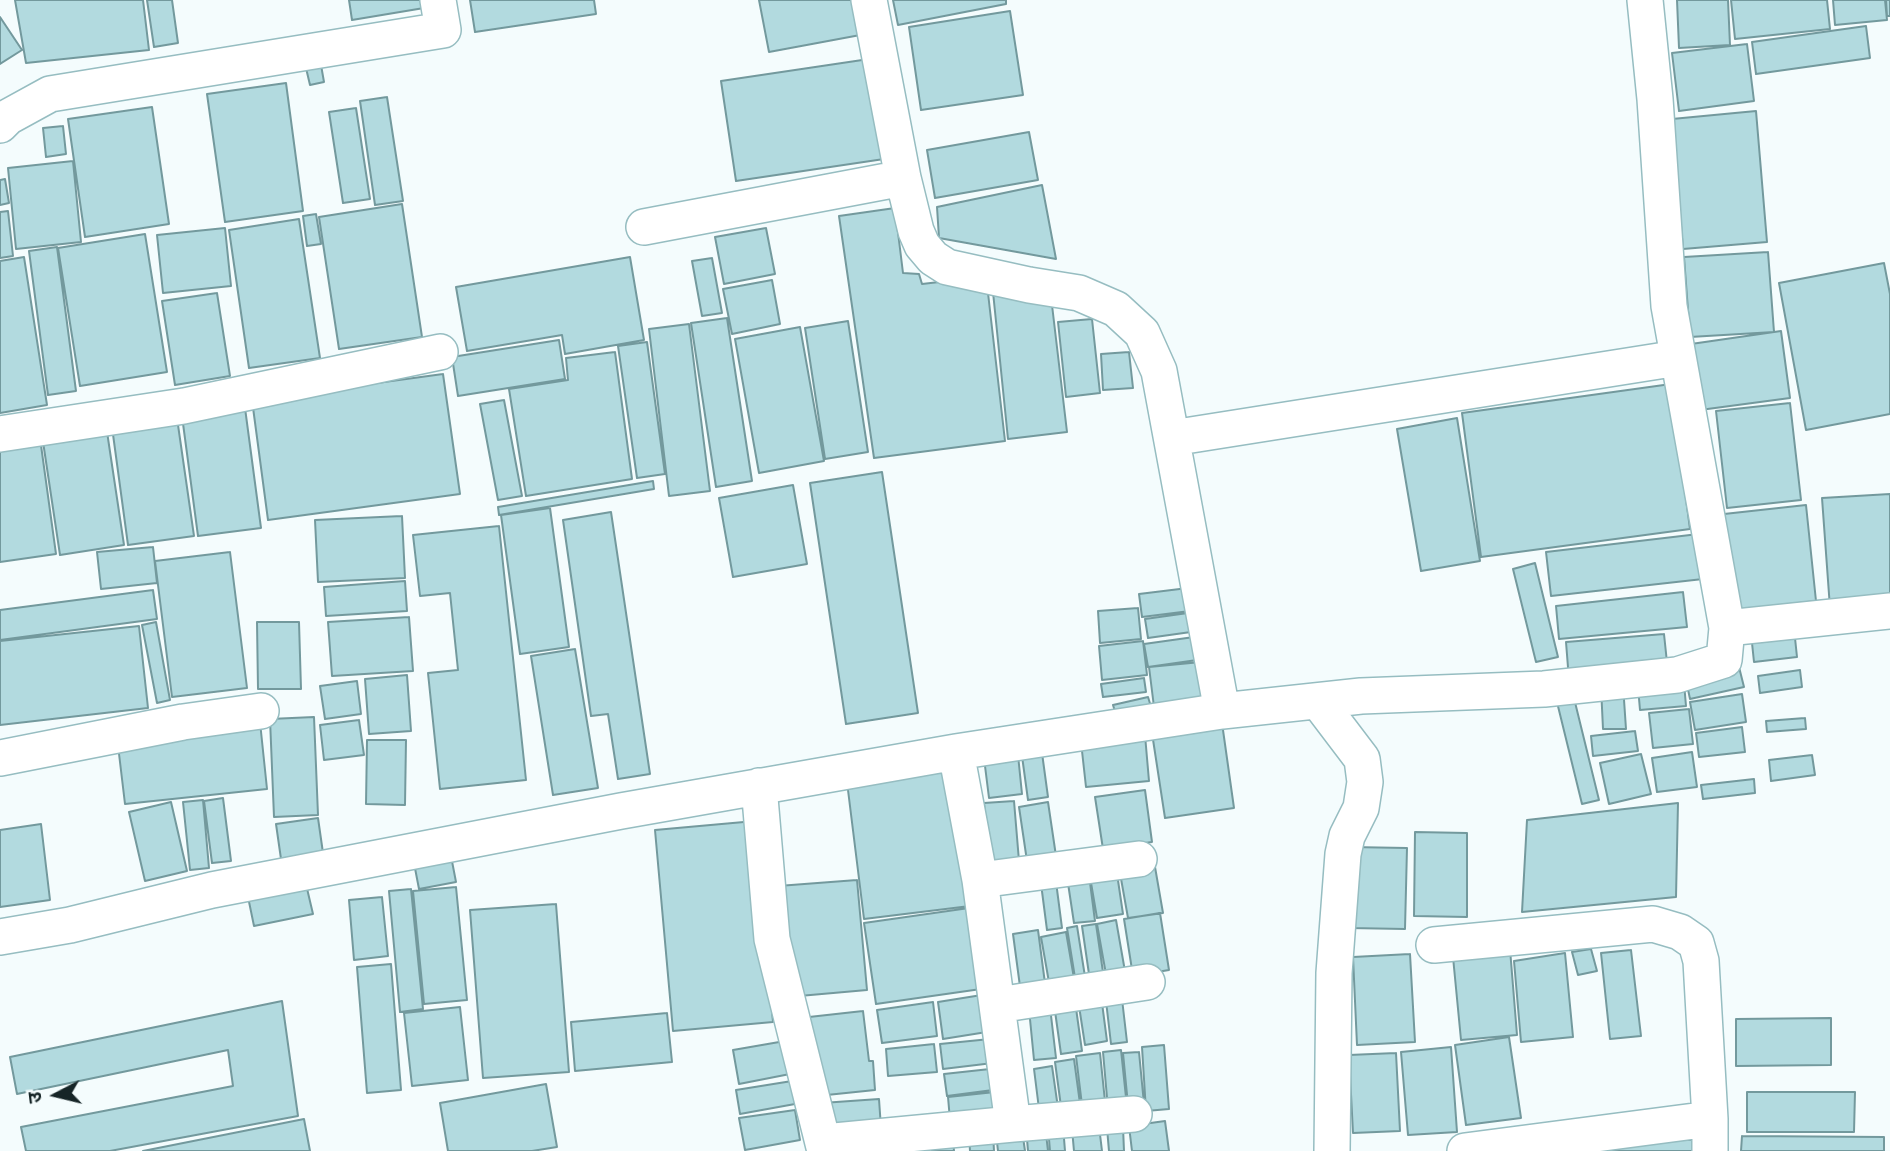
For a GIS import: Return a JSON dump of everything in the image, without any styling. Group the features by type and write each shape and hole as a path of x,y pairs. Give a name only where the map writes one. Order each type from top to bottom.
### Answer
{"street":[{"path":"0,125 8,117 50,94 443,30 438,0"},
{"path":"869,0 903,178 922,245 933,258 947,267 1079,293 1116,309 1142,333 1159,371 1222,711"},
{"path":"0,937 70,925 239,885 760,786 956,752 1222,711 1361,696 1544,689 1677,675 1724,660 1727,628 1668,306 1655,99 1645,0"},
{"path":"644,227 903,178"},
{"path":"0,434 184,406 440,352"},
{"path":"1172,438 1678,358"},
{"path":"1727,628 1890,611"},
{"path":"1318,701 1362,759 1365,782 1361,808 1347,836 1343,854 1334,973 1332,1151"},
{"path":"0,758 183,722 261,711"},
{"path":"956,752 980,880 1013,1124"},
{"path":"760,786 772,939 824,1147 1013,1124 1134,1114"},
{"path":"980,880 1139,859"},
{"path":"1434,945 1653,924 1680,932 1696,943 1701,961 1710,1135 1479,1150"},
{"path":"998,1005 1147,982"}],"building":[{"path":"15,0 143,0 149,50 26,63"},
{"path":"147,0 172,0 178,43 154,47"},
{"path":"349,0 423,0 424,8 352,20"},
{"path":"470,0 594,0 596,14 475,32"},
{"path":"759,0 865,0 871,33 769,52"},
{"path":"893,0 1006,0 1006,4 898,25"},
{"path":"1677,0 1728,0 1730,45 1679,48"},
{"path":"1731,0 1827,0 1830,29 1735,39"},
{"path":"1833,0 1885,0 1887,20 1835,25"},
{"path":"1886,0 1890,0 1890,16 1887,16"},
{"path":"1010,11 1023,95 921,110 909,27"},
{"path":"0,17 22,50 0,64"},
{"path":"1866,26 1870,58 1756,74 1752,42"},
{"path":"1747,44 1754,101 1679,111 1672,53"},
{"path":"869,59 884,159 736,181 721,81"},
{"path":"321,65 324,82 310,85 306,68"},
{"path":"286,83 303,211 225,222 207,94"},
{"path":"387,97 403,201 375,205 360,101"},
{"path":"152,107 169,224 85,237 68,119"},
{"path":"356,108 370,199 343,203 329,112"},
{"path":"1756,111 1767,242 1683,249 1672,119"},
{"path":"63,126 66,154 46,157 43,128"},
{"path":"1029,132 1038,180 935,198 927,150"},
{"path":"73,161 81,242 16,249 8,168"},
{"path":"5,179 9,203 0,205 0,180"},
{"path":"1042,185 1056,259 939,238 937,207"},
{"path":"402,204 422,337 339,349 319,217"},
{"path":"895,208 903,273 919,274 922,284 948,281 988,293 1005,441 874,458 839,216"},
{"path":"8,211 13,256 0,258 0,212"},
{"path":"316,214 321,244 307,246 303,216"},
{"path":"299,219 320,358 249,368 229,230"},
{"path":"225,228 231,286 163,293 157,235"},
{"path":"766,228 775,274 724,284 715,237"},
{"path":"145,234 167,372 80,386 58,248"},
{"path":"57,247 76,391 48,395 29,251"},
{"path":"1768,252 1774,332 1690,337 1684,257"},
{"path":"24,257 47,405 0,413 0,261"},
{"path":"630,257 644,340 565,354 562,335 467,351 456,287"},
{"path":"712,258 722,313 702,316 692,261"},
{"path":"1884,263 1890,294 1890,414 1806,430 1779,283"},
{"path":"772,280 780,324 732,334 723,289"},
{"path":"993,292 1052,305 1067,432 1008,439"},
{"path":"217,293 230,376 175,385 162,301"},
{"path":"727,318 752,481 716,487 691,323"},
{"path":"1092,319 1100,393 1066,397 1058,322"},
{"path":"848,321 868,452 825,459 805,328"},
{"path":"689,324 710,491 669,496 649,329"},
{"path":"800,327 824,461 759,473 735,339"},
{"path":"1781,331 1790,398 1700,410 1691,344"},
{"path":"559,340 565,379 458,396 452,357"},
{"path":"647,342 665,474 637,478 618,346"},
{"path":"615,352 632,479 526,496 509,389 568,380 566,358"},
{"path":"1129,352 1133,388 1103,390 1101,354"},
{"path":"443,374 460,494 268,520 252,400"},
{"path":"1671,384 1690,529 1481,557 1462,413"},
{"path":"504,400 522,496 498,500 480,404"},
{"path":"1790,403 1801,500 1727,508 1716,411"},
{"path":"245,408 261,528 198,536 182,416"},
{"path":"177,418 194,536 128,545 112,427"},
{"path":"1457,418 1480,561 1421,571 1397,429"},
{"path":"106,425 124,545 60,555 42,435"},
{"path":"40,438 56,554 0,562 0,443"},
{"path":"882,472 918,713 846,724 810,483"},
{"path":"653,481 654,489 499,515 498,507"},
{"path":"793,485 807,564 733,577 719,498"},
{"path":"1890,494 1890,604 1830,608 1822,498"},
{"path":"1806,505 1816,601 1735,610 1724,514"},
{"path":"550,508 569,647 520,654 501,515"},
{"path":"611,512 650,774 618,779 608,714 591,716 563,520"},
{"path":"402,516 405,578 318,582 315,520"},
{"path":"499,526 526,780 440,789 428,673 458,670 450,593 420,596 413,535"},
{"path":"1707,533 1712,578 1551,596 1546,552"},
{"path":"153,547 157,583 101,589 97,552"},
{"path":"230,552 247,688 172,697 155,561"},
{"path":"1535,563 1558,657 1536,662 1513,569"},
{"path":"405,581 407,611 326,616 324,587"},
{"path":"1188,588 1190,611 1142,617 1139,594"},
{"path":"153,590 157,619 0,640 0,610"},
{"path":"1683,592 1687,627 1559,639 1556,606"},
{"path":"1138,608 1141,639 1100,643 1098,611"},
{"path":"1195,612 1198,631 1148,638 1145,619"},
{"path":"409,617 413,671 332,676 328,622"},
{"path":"156,622 170,700 157,703 142,625"},
{"path":"257,622 299,622 301,689 258,689"},
{"path":"139,626 148,708 0,725 0,641"},
{"path":"1664,634 1668,672 1569,680 1566,642"},
{"path":"1194,637 1197,660 1148,667 1144,644"},
{"path":"1795,638 1797,657 1754,662 1752,643"},
{"path":"1143,641 1147,675 1102,680 1099,646"},
{"path":"575,649 598,788 553,795 531,656"},
{"path":"1201,662 1205,701 1154,707 1149,667"},
{"path":"1738,663 1744,687 1690,699 1685,675"},
{"path":"1800,670 1802,687 1760,693 1758,676"},
{"path":"407,675 411,731 369,734 365,679"},
{"path":"1144,678 1146,692 1103,697 1101,684"},
{"path":"357,681 361,714 325,719 320,686"},
{"path":"1684,683 1686,706 1640,710 1638,687"},
{"path":"1623,685 1626,729 1603,729 1601,687"},
{"path":"1572,690 1599,800 1582,804 1555,694"},
{"path":"1742,694 1746,722 1695,730 1690,702"},
{"path":"1148,697 1152,710 1117,718 1113,705"},
{"path":"1689,709 1693,744 1653,748 1649,713"},
{"path":"314,717 318,815 274,817 270,719"},
{"path":"1805,718 1806,729 1767,732 1766,721"},
{"path":"359,720 364,755 324,760 320,725"},
{"path":"260,722 267,789 125,804 117,737"},
{"path":"1222,723 1234,808 1165,818 1152,733"},
{"path":"1742,727 1745,752 1699,757 1696,733"},
{"path":"1635,731 1638,751 1593,756 1591,736"},
{"path":"1145,735 1149,781 1086,787 1081,742"},
{"path":"367,740 406,740 405,805 366,804"},
{"path":"1692,752 1697,787 1657,792 1652,758"},
{"path":"1042,753 1048,797 1028,800 1022,756"},
{"path":"1641,754 1651,794 1609,804 1600,763"},
{"path":"1018,755 1022,794 989,798 984,758"},
{"path":"1812,755 1815,775 1771,781 1769,760"},
{"path":"953,769 970,906 864,919 847,782"},
{"path":"1754,779 1755,793 1703,799 1701,785"},
{"path":"1145,790 1152,842 1103,849 1095,797"},
{"path":"223,798 231,861 212,863 204,801"},
{"path":"203,800 209,868 190,870 183,802"},
{"path":"1014,801 1019,861 989,864 984,803"},
{"path":"171,802 187,871 145,881 129,812"},
{"path":"1048,802 1056,856 1027,861 1019,807"},
{"path":"1678,803 1676,897 1522,912 1527,820"},
{"path":"318,818 323,853 281,859 276,824"},
{"path":"755,821 773,1022 673,1031 655,830"},
{"path":"41,824 50,900 0,907 0,830"},
{"path":"1415,832 1467,833 1467,917 1414,916"},
{"path":"1350,847 1407,848 1405,929 1349,928"},
{"path":"451,856 456,882 419,889 414,863"},
{"path":"1088,867 1095,921 1074,923 1066,870"},
{"path":"1116,867 1123,914 1097,918 1089,871"},
{"path":"1155,867 1163,913 1128,918 1120,873"},
{"path":"1055,874 1062,928 1047,930 1040,876"},
{"path":"305,880 313,914 254,926 247,892"},
{"path":"857,880 867,990 788,997 778,886"},
{"path":"456,887 467,1000 424,1004 413,891"},
{"path":"411,889 423,1009 400,1012 389,891"},
{"path":"382,897 388,956 354,960 349,900"},
{"path":"556,904 569,1072 483,1078 470,910"},
{"path":"976,907 988,988 876,1004 864,923"},
{"path":"1160,913 1169,970 1133,976 1124,919"},
{"path":"1116,920 1126,977 1107,980 1097,924"},
{"path":"1096,924 1104,979 1090,981 1082,926"},
{"path":"1077,926 1086,983 1076,984 1067,928"},
{"path":"1038,930 1046,991 1021,994 1013,934"},
{"path":"1066,932 1075,984 1050,988 1041,937"},
{"path":"1510,949 1517,1035 1461,1040 1453,957"},
{"path":"1591,949 1597,971 1578,975 1572,952"},
{"path":"1631,950 1641,1036 1610,1039 1601,953"},
{"path":"1565,953 1573,1037 1521,1042 1514,961"},
{"path":"1410,954 1415,1042 1357,1045 1353,957"},
{"path":"391,964 401,1090 367,1093 357,967"},
{"path":"988,994 993,1031 943,1039 938,1002"},
{"path":"1122,999 1127,1042 1111,1044 1106,1001"},
{"path":"282,1001 298,1116 110,1151 26,1151 21,1127 233,1086 228,1050 17,1094 10,1057"},
{"path":"1075,1001 1082,1051 1061,1054 1054,1004"},
{"path":"933,1002 937,1036 882,1043 877,1010"},
{"path":"1102,1003 1107,1041 1085,1045 1079,1006"},
{"path":"460,1007 468,1080 412,1086 404,1013"},
{"path":"1050,1007 1056,1058 1034,1060 1029,1009"},
{"path":"863,1011 869,1061 873,1061 875,1090 817,1096 809,1017"},
{"path":"667,1013 672,1062 575,1071 571,1022"},
{"path":"1831,1018 1831,1065 1736,1066 1736,1019"},
{"path":"1509,1037 1521,1118 1466,1125 1455,1045"},
{"path":"990,1039 993,1063 943,1069 940,1044"},
{"path":"785,1041 790,1074 739,1084 733,1050"},
{"path":"934,1044 937,1072 888,1076 886,1049"},
{"path":"1164,1045 1169,1109 1146,1111 1142,1047"},
{"path":"1451,1047 1457,1132 1408,1135 1401,1052"},
{"path":"1121,1050 1127,1107 1108,1109 1103,1052"},
{"path":"1139,1052 1144,1104 1128,1105 1123,1053"},
{"path":"1100,1053 1106,1111 1083,1113 1076,1056"},
{"path":"1396,1053 1400,1131 1353,1133 1349,1055"},
{"path":"1074,1059 1081,1111 1062,1114 1055,1062"},
{"path":"1052,1066 1059,1115 1040,1117 1034,1069"},
{"path":"990,1069 993,1090 947,1096 944,1074"},
{"path":"792,1081 795,1104 740,1114 736,1090"},
{"path":"546,1084 557,1147 532,1151 448,1151 440,1103"},
{"path":"995,1092 997,1115 950,1120 948,1097"},
{"path":"1747,1092 1855,1092 1854,1132 1747,1132"},
{"path":"879,1099 881,1128 825,1133 822,1103"},
{"path":"795,1110 800,1140 745,1150 739,1118"},
{"path":"304,1119 310,1151 143,1151"},
{"path":"1165,1121 1169,1151 1132,1151 1129,1126"},
{"path":"1045,1125 1048,1151 1028,1151 1026,1127"},
{"path":"1063,1126 1065,1151 1050,1151 1048,1127"},
{"path":"1099,1126 1102,1151 1074,1151 1072,1129"},
{"path":"1123,1127 1124,1151 1109,1151 1107,1128"},
{"path":"1022,1130 1025,1151 998,1151 996,1133"},
{"path":"993,1132 994,1151 970,1151 969,1134"},
{"path":"1742,1136 1884,1137 1884,1151 1741,1151"},
{"path":"1604,1139 1694,1140 1694,1151 1603,1151"},
{"path":"953,1140 954,1151 932,1151 931,1142"}]}
